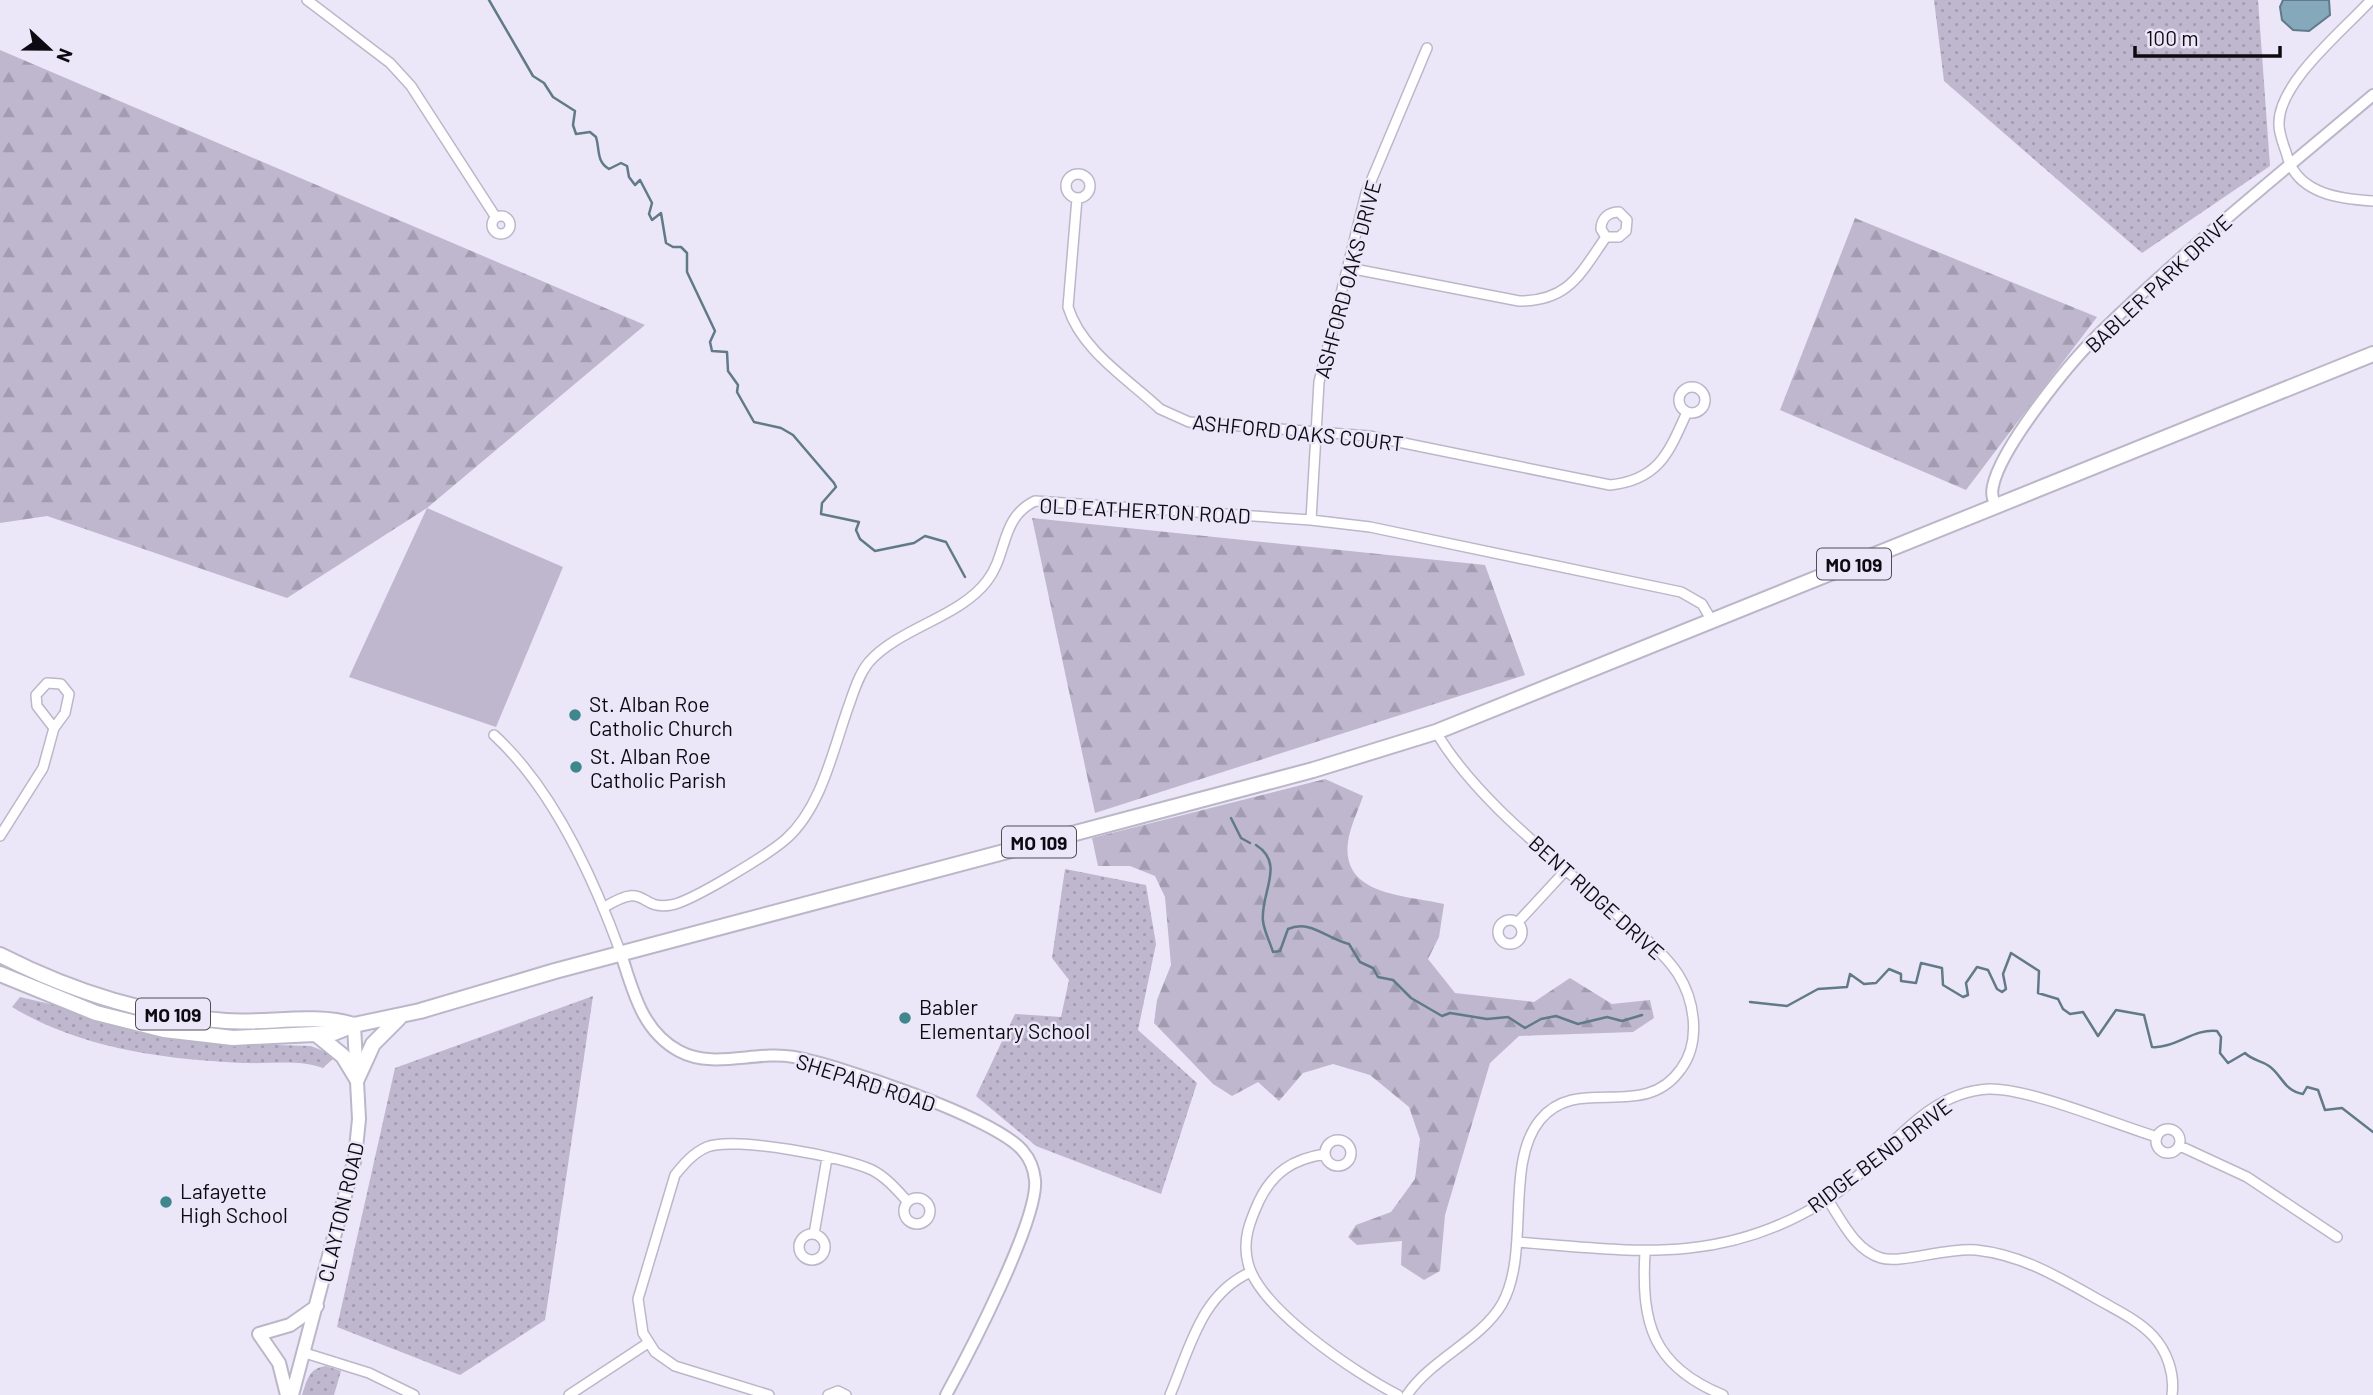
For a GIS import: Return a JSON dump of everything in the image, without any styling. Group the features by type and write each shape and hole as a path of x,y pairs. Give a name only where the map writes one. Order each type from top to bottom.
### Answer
{"main road":[{"name":"MO 109","path":"0,974 73,1006 164,1030 233,1038 334,1033 400,1017 621,954 1313,771 1436,733 2373,354"},
{"name":"MO 109","path":"0,955 74,988 141,1008 227,1021 331,1019 354,1026"},
{"path":"357,1079 373,1044 400,1017"},
{"name":"CLAYTON ROAD","path":"289,1395 305,1353 352,1176 359,1119 354,1026"},
{"path":"316,1034 343,1056 357,1079"},
{"path":"289,1395 279,1363 259,1334 290,1325 317,1306"}],"street":[{"path":"307,0 390,63 411,86 495,216"},
{"path":"2371,0 2326,44 2280,110 2278,125 2291,165 2299,180 2325,193 2373,201"},
{"name":"ASHFORD OAKS DRIVE","path":"1311,520 1320,382 1366,193 1427,48"},
{"name":"BABLER PARK DRIVE","path":"1996,507 1992,495 1998,470 2026,426 2082,352 2186,254 2373,95"},
{"name":"ASHFORD OAKS COURT","path":"1077,198 1068,307 1073,322 1085,341 1160,409 1189,422 1378,437 1610,485 1634,482 1656,468 1670,450 1687,412"},
{"path":"1349,268 1519,301 1535,301 1569,287 1606,237"},
{"name":"OLD EATHERTON ROAD","path":"603,908 621,896 635,894 660,906 674,905 732,875 787,839 814,800 857,684 869,662 979,589 994,569 1006,531 1026,506 1044,500 1311,520 1370,527 1681,592 1702,604 1712,621"},
{"path":"0,836 43,768 54,728 65,713 69,694 61,684 52,683 42,686 36,700 37,706 54,728"},
{"name":"BENT RIDGE DRIVE","path":"1407,1395 1416,1381 1490,1319 1501,1306 1512,1281 1528,1141 1541,1118 1571,1099 1585,1096 1625,1099 1658,1090 1683,1067 1694,1035 1688,996 1667,960 1467,776 1436,733"},
{"name":"SHEPARD ROAD","path":"494,735 536,781 603,908 645,1019 654,1033 680,1052 695,1058 726,1059 779,1055 816,1062 980,1121 1024,1152 1035,1184 1029,1218 972,1345 946,1395"},
{"path":"1518,922 1567,869"},
{"name":"RIDGE BEND DRIVE","path":"1517,1242 1645,1252 1685,1251 1759,1234 1828,1200 1916,1122 1954,1097 1970,1092 1997,1090 2026,1095 2157,1137"},
{"name":"RIDGE BEND DRIVE","path":"2165,1129 2172,1130 2179,1135 2179,1146 2174,1152 2166,1153 2157,1145 2157,1137 2165,1129"},
{"path":"769,1395 675,1366 648,1343 639,1324 638,1299 671,1184 686,1161 707,1147 727,1143 827,1158 870,1169 891,1184 908,1202"},
{"name":"RIDGE BEND DRIVE","path":"2179,1146 2247,1177 2337,1237"},
{"path":"1325,1154 1303,1157 1290,1164 1266,1188 1247,1232 1245,1245 1251,1272 1261,1289 1323,1350 1361,1376 1398,1395"},
{"path":"814,1234 827,1158"},
{"path":"1828,1200 1867,1252 1883,1259 1950,1250 2002,1254 2045,1270 2138,1322 2154,1337 2165,1354 2172,1374 2172,1395"},
{"path":"1645,1252 1643,1294 1646,1314 1660,1347 1683,1373 1723,1395"},
{"path":"1170,1395 1206,1309 1216,1295 1251,1272"},
{"path":"569,1395 648,1343"},
{"path":"305,1353 369,1373 414,1395"},
{"path":"828,1395 838,1391 846,1395"}],"green space":[{"path":"1934,0 2258,0 2270,166 2142,253 1944,81"},
{"path":"0,50 645,325 427,508 287,598 47,516 0,523"},
{"path":"1855,218 2097,317 1966,490 1780,410"},
{"path":"427,508 563,567 496,727 349,677"},
{"path":"1032,518 1485,565 1525,675 1095,813"},
{"path":"1325,779 1363,796 1348,842 1349,860 1355,873 1365,883 1379,890 1444,904 1439,937 1428,959 1455,993 1534,1002 1570,978 1612,1004 1650,1000 1654,1018 1633,1032 1519,1036 1490,1063 1445,1215 1440,1271 1424,1280 1401,1265 1402,1241 1357,1245 1348,1237 1356,1225 1391,1212 1415,1179 1420,1139 1409,1107 1370,1075 1333,1064 1303,1073 1279,1101 1258,1082 1232,1096 1213,1084 1154,1023 1157,1000 1171,965 1165,897 1155,876 1130,866 1098,866 1092,838"},
{"path":"1065,869 1146,885 1156,944 1138,1030 1197,1083 1161,1194 1036,1146 976,1096 1015,1014 1061,1017 1069,980 1052,958"},
{"path":"593,996 545,1320 460,1375 337,1327 395,1068"},
{"path":"20,997 218,1043 311,1046 336,1056 323,1068 294,1063 243,1063 153,1055 66,1033 12,1007"},
{"path":"326,1366 341,1371 334,1395 302,1395 312,1372"}],"water":[{"path":"2283,0 2329,0 2330,15 2309,31 2293,30 2282,20 2280,7"}],"waterway":[{"path":"489,0 533,76 544,83 553,97 575,111 573,125 576,134 590,132 596,137 600,159 605,166 609,169 621,163 627,166 629,177 635,185 640,180 652,203 649,214 652,220 661,213 666,243 681,247 687,253 687,272 715,331 710,342 712,351 727,352 728,371 738,385 737,392 754,422 781,428 793,435 834,483 836,487 822,503 821,514 859,522 856,530 860,539 875,551 914,543 925,536 946,542 965,577"},
{"path":"1231,818 1241,838 1250,843"},
{"path":"1256,845 1265,853 1271,870 1263,921 1273,952 1280,951 1288,929 1304,926 1311,928 1349,944 1360,962 1373,968 1378,977 1393,980 1411,998 1442,1016 1450,1013 1487,1019 1508,1017 1525,1028 1541,1019 1556,1016 1578,1024 1607,1017 1622,1021 1642,1015"},
{"path":"1750,1002 1787,1006 1818,989 1847,987 1850,974 1864,984 1876,983 1889,969 1901,974 1901,981 1916,983 1921,963 1942,968 1943,985 1963,997 1968,995 1966,983 1977,967 1988,970 1997,989 2002,992 2006,989 2003,974 2011,953 2039,971 2038,993 2058,999 2063,1009 2070,1014 2083,1012 2098,1036 2116,1010 2144,1015 2152,1047 2168,1045 2200,1033 2217,1031 2221,1037 2220,1053 2228,1063 2245,1053 2269,1066 2292,1090 2303,1094 2307,1087 2318,1090 2325,1110 2342,1108 2373,1132"}],"place":[{"name":"St. Alban Roe Catholic Church","path":"575,715"},
{"name":"St. Alban Roe Catholic Parish","path":"576,767"},
{"name":"Babler Elementary School","path":"905,1018"},
{"name":"Lafayette High School","path":"166,1202"}]}
